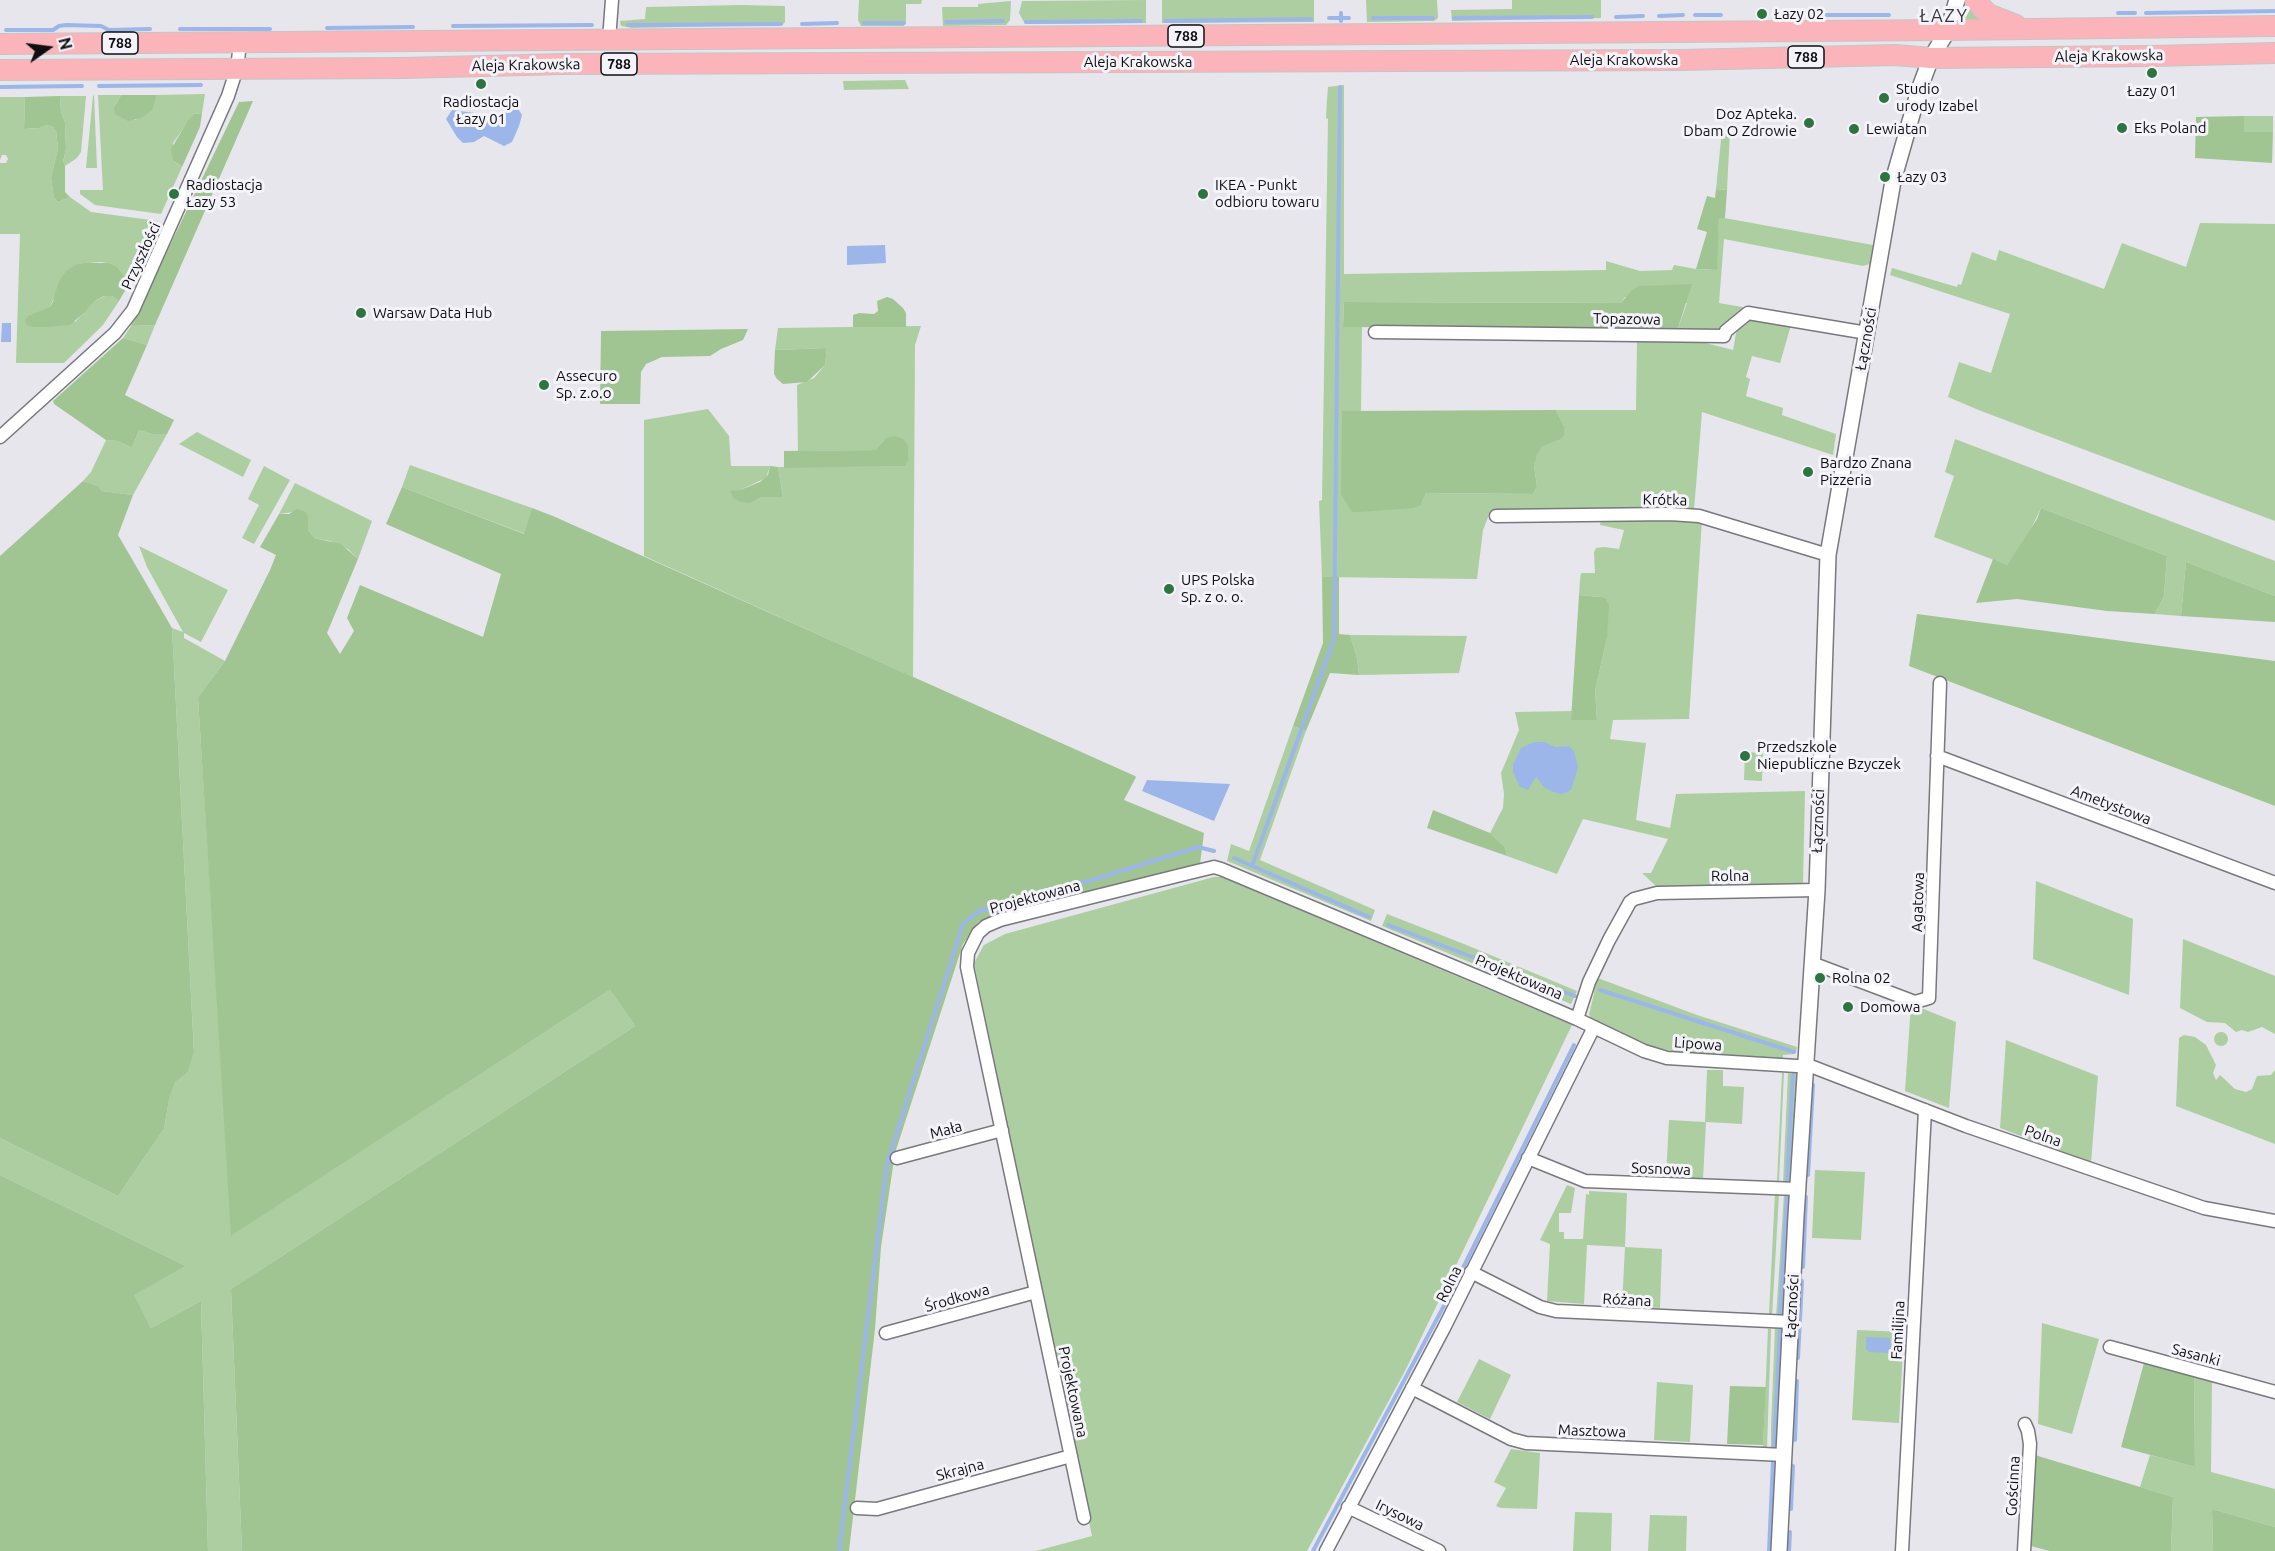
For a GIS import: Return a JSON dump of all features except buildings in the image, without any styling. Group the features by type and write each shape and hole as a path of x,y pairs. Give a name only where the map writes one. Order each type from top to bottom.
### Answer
{"main road":[{"path":"1975,0 1989,14 2024,28"},
{"name":"Aleja Krakowska","path":"0,44 240,44 2275,26"},
{"name":"Aleja Krakowska","path":"0,70 414,68 586,64 1682,60 1895,55 1931,57 2143,56 2275,53"}],"street":[{"path":"609,40 612,0"},
{"name":"Łączności","path":"1779,1551 1798,1189 1817,890 1828,555 1893,181 1931,57 1948,30 1957,0"},
{"name":"Przyszłości","path":"0,437 115,333 132,310 224,107 237,68 240,44"},
{"name":"Topazowa","path":"1375,332 1724,336 1726,331 1748,313 1867,333"},
{"name":"Krótka","path":"1496,516 1690,514 1707,517 1828,555"},
{"name":"Agatowa","path":"1812,963 1915,1002 1929,998 1940,683"},
{"name":"Ametystowa","path":"1937,756 2275,883"},
{"name":"Projektowana","path":"1084,1518 968,967 968,953 978,933 986,926 1000,920 1214,867 1272,889 1594,1027"},
{"name":"Rolna","path":"1577,1019 1594,971 1628,906 1634,899 1657,893 1817,890"},
{"name":"Rolna","path":"1326,1551 1412,1388 1594,1027"},
{"name":"Lipowa","path":"1594,1027 1633,1047 1667,1058 1806,1066"},
{"name":"Polna","path":"1806,1066 2204,1208 2275,1221"},
{"name":"Familijna","path":"1902,1551 1925,1110"},
{"name":"Mała","path":"897,1158 1002,1130"},
{"name":"Sosnowa","path":"1528,1158 1585,1181 1798,1189"},
{"name":"Różana","path":"1471,1272 1540,1307 1556,1311 1791,1322"},
{"name":"Środkowa","path":"886,1333 1036,1292"},
{"name":"Sasanki","path":"2110,1347 2275,1392"},
{"name":"Masztowa","path":"1412,1388 1511,1439 1526,1443 1784,1455"},
{"name":"Gościnna","path":"2024,1551 2030,1444 2025,1425"},
{"name":"Skrajna","path":"856,1508 877,1509 1071,1456"},
{"name":"Irysowa","path":"1348,1507 1439,1551"}],"green space":[{"path":"859,0 922,0 921,4 906,4 904,26 861,26 858,20"},
{"path":"1146,0 1146,23 1025,24 1019,13 1022,1"},
{"path":"1162,0 1314,0 1314,22 1162,23"},
{"path":"1366,0 1437,0 1438,18 1434,21 1367,22"},
{"path":"1512,0 1601,0 1601,18 1452,21 1451,10 1512,9"},
{"path":"1011,1 1010,20 1006,25 943,26 942,7 978,7 978,4"},
{"path":"785,6 785,22 782,25 632,28 621,26 620,21 645,19 646,7"},
{"path":"1962,6 1970,10 1975,9 1985,21 1964,21 1961,18"},
{"path":"905,80 909,89 844,90 843,81"},
{"path":"1344,85 1344,274 1606,270 1606,261 1640,271 1672,270 1674,265 1716,270 1719,217 1873,245 1870,264 1863,266 1724,239 1719,303 1748,308 1716,331 1678,328 1687,303 1625,297 1621,303 1344,302 1343,327 1362,327 1361,411 1342,412 1421,505 1426,493 1533,494 1537,487 1534,465 1536,454 1542,447 1559,440 1564,426 1556,410 1636,410 1637,341 1698,341 1733,350 1737,328 1750,319 1791,325 1780,363 1752,356 1746,377 1750,379 1746,396 1783,408 1782,415 1836,434 1833,455 1702,412 1694,510 1495,510 1490,512 1483,530 1477,579 1322,577 1319,501 1322,500 1328,119 1326,118 1328,87"},
{"path":"205,94 202,113 194,114 173,143 175,162 182,167 161,214 95,205 80,194 80,190 103,190 98,95 121,95 116,104 135,120 153,110 157,95"},
{"path":"121,95 157,95 153,110 141,118 128,121 115,114 114,108"},
{"path":"60,96 86,96 81,152 77,158 65,166 63,161 66,149 65,122 61,112"},
{"path":"60,96 61,112 65,122 66,149 63,161 65,192 70,197 58,202 54,198 51,178 58,148 56,131 47,125 24,129 25,97"},
{"path":"93,96 97,168 86,168"},
{"path":"0,97 25,97 24,129 47,125 56,131 58,148 51,178 54,198 58,202 70,197 91,212 158,221 129,284 108,263 100,262 77,264 58,283 50,307 75,322 95,301 105,296 112,296 119,301 103,325 64,363 16,363 20,234 0,234 0,163 6,163 8,159 6,155 2,155 0,160"},
{"path":"253,101 155,325 131,326 239,102"},
{"path":"202,113 200,127 182,167 173,160 171,149 189,119 194,114"},
{"path":"2244,116 2273,116 2273,132 2244,132"},
{"path":"2244,116 2244,132 2273,132 2272,163 2195,158 2196,117"},
{"path":"1722,130 1730,131 1727,190 1716,189"},
{"path":"1716,189 1727,190 1725,218 1719,218 1717,270 1696,269 1707,232 1697,229 1707,196 1715,198"},
{"path":"2200,223 2275,224 2275,521 1948,397 1959,362 1991,373 2010,314 1890,275 1892,268 1957,287 1958,284 1961,285 1972,252 1996,261 1999,250 2104,289 2122,243 2186,267"},
{"path":"108,263 117,267 129,284 119,301 112,296 104,296 95,301 70,325 33,327 27,325 25,321 28,316 50,307 58,283 66,271 77,264"},
{"path":"1692,284 1678,328 1343,327 1344,302 1621,303 1632,290 1639,286"},
{"path":"887,297 903,308 906,313 906,327 853,327 853,315 874,314 878,311 877,301"},
{"path":"155,325 147,345 123,338 131,326"},
{"path":"921,326 915,345 913,677 644,556 644,420 708,409 729,436 731,466 770,466 766,478 740,490 756,500 763,497 783,497 778,467 905,466 884,440 875,450 798,451 797,385 814,378 825,365 827,348 775,350 778,328"},
{"path":"748,329 743,340 710,356 662,357 646,364 641,372 640,404 600,404 601,331"},
{"path":"123,338 147,345 125,395 174,420 167,434 152,434 139,430 132,448 118,441 106,440 54,404 53,401"},
{"path":"827,348 825,365 807,382 783,384 774,374 775,350"},
{"path":"1556,410 1564,426 1564,435 1559,440 1542,447 1537,454 1534,465 1537,487 1533,494 1426,493 1421,505 1413,508 1352,512 1341,494 1342,411"},
{"path":"139,430 152,434 167,434 133,495 102,491 98,486 83,481 91,472 106,440 118,441 132,448"},
{"path":"197,432 251,460 243,477 179,444"},
{"path":"895,436 903,439 908,446 908,460 905,466 784,468 784,451 875,450 886,438"},
{"path":"1955,439 2275,561 2275,596 2186,562 2181,616 2155,614 2164,596 2167,556 2041,508 2028,535 2007,565 1934,537 1954,476 1945,472"},
{"path":"410,465 532,508 525,534 402,487"},
{"path":"264,466 290,480 254,544 242,538 259,505 248,499"},
{"path":"770,466 778,467 783,497 763,497 749,503 734,499 730,491 740,490 760,482 768,475"},
{"path":"83,481 98,486 102,491 133,495 118,535 172,628 194,1053 188,1072 175,1083 169,1100 164,1129 118,1196 0,1138 0,556"},
{"path":"295,483 372,521 358,559 348,549 330,541 314,538 308,529 308,517 293,512 279,514"},
{"path":"402,487 524,534 532,508 553,516 1135,776 1124,800 1204,833 1200,864 989,918 978,922 963,944 895,1153 881,1247 875,1329 849,1551 242,1551 231,1289 635,1026 610,990 231,1236 198,697 225,661 270,570 276,555 260,547 279,514 289,514 297,509 306,512 308,529 314,538 341,544 358,559 327,633 340,654 354,631 347,618 360,585 483,637 501,574 386,524"},
{"path":"2041,508 2167,556 2164,596 2155,614 2107,611 2017,599 1976,603 1993,559 2007,565 2037,519"},
{"path":"1601,520 1702,520 1689,719 1613,720 1610,739 1646,743 1636,820 1670,828 1676,794 1805,791 1803,883 1659,889 1642,873 1651,873 1668,839 1583,819 1557,874 1507,856 1505,847 1490,833 1503,808 1501,773 1519,730 1515,712 1572,711 1571,720 1597,720 1595,691 1607,638 1601,597 1579,595 1580,580 1581,573 1595,573 1594,552 1596,548 1619,549 1624,530 1600,525"},
{"path":"139,546 228,590 201,642 184,633 184,638 225,661 198,697 232,1235 610,990 635,1026 231,1289 242,1551 208,1551 201,1301 151,1328 133,1295 186,1266 0,1175 0,1138 118,1196 164,1129 169,1100 175,1083 188,1072 194,1053 172,628 183,632 147,567"},
{"path":"2186,562 2275,596 2275,622 2181,616"},
{"path":"1322,577 1339,577 1339,634 1350,635 1359,675 1330,673 1306,731 1293,726 1323,643"},
{"path":"1579,595 1601,597 1606,599 1609,606 1607,638 1595,691 1597,720 1571,720"},
{"path":"1917,614 2275,661 2275,806 1909,666"},
{"path":"1350,635 1467,636 1459,673 1359,675"},
{"path":"1293,726 1306,731 1260,860 1375,910 1371,921 1227,861 1231,844 1249,851"},
{"path":"1745,752 1763,753 1762,781 1744,780"},
{"path":"1433,810 1490,833 1505,847 1507,856 1427,828"},
{"path":"1214,877 1222,877 1572,1025 1405,1371 1307,1551 1036,1551 1092,1536 974,963 984,945 1005,934"},
{"path":"2036,881 2133,919 2129,995 2033,959"},
{"path":"1387,914 1577,991 1571,1004 1382,926"},
{"path":"2183,939 2275,976 2275,1034 2262,1027 2248,1032 2242,1030 2236,1032 2225,1023 2207,1022 2180,1008"},
{"path":"1595,977 1697,1015 1797,1047 1796,1052 1783,1055 1783,1059 1680,1053 1646,1045 1591,1021 1589,1014"},
{"path":"1911,1004 1956,1022 1949,1108 1905,1091"},
{"path":"2221,1032 2226,1034 2228,1039 2226,1044 2221,1046 2216,1044 2214,1039 2216,1034"},
{"path":"2184,1035 2195,1037 2206,1045 2216,1065 2213,1073 2216,1080 2220,1075 2235,1089 2246,1092 2252,1089 2257,1076 2271,1075 2275,1070 2275,1144 2176,1106 2179,1038"},
{"path":"2006,1040 2098,1076 2091,1163 2000,1128"},
{"path":"1707,1070 1723,1070 1723,1086 1744,1087 1742,1124 1706,1122 1703,1179 1666,1177 1669,1120 1705,1122"},
{"path":"1794,1071 1798,1076 1793,1183 1783,1183 1788,1073 1794,1074"},
{"path":"1782,1073 1784,1073 1779,1182 1777,1182"},
{"path":"1815,1170 1865,1172 1861,1240 1812,1238"},
{"path":"0,1175 186,1266 134,1295 151,1328 201,1301 208,1551 0,1551"},
{"path":"1567,1185 1575,1188 1571,1213 1559,1213 1559,1232 1564,1232 1564,1239 1583,1239 1586,1194 1589,1195 1589,1191 1627,1193 1625,1247 1587,1245 1584,1304 1547,1301 1550,1244 1540,1240"},
{"path":"1775,1193 1779,1194 1772,1317 1769,1313"},
{"path":"1784,1194 1791,1197 1785,1316 1776,1318"},
{"path":"1625,1247 1662,1249 1660,1308 1622,1306"},
{"path":"2042,1323 2099,1339 2072,1434 2038,1424"},
{"path":"1775,1328 1784,1331 1778,1448 1771,1449 1771,1427"},
{"path":"1768,1329 1771,1329 1767,1449 1763,1449 1763,1445"},
{"path":"1857,1330 1904,1332 1899,1423 1852,1420"},
{"path":"1479,1359 1511,1375 1490,1419 1457,1402"},
{"path":"2144,1363 2194,1376 2195,1467 2121,1447"},
{"path":"2194,1376 2212,1381 2211,1472 2275,1489 2275,1527 2212,1509 2213,1551 2171,1551 2173,1497 2140,1487 2150,1455 2195,1467"},
{"path":"1657,1382 1693,1385 1690,1442 1654,1440"},
{"path":"1730,1386 1766,1387 1763,1445 1727,1444"},
{"path":"1511,1449 1540,1453 1537,1509 1496,1506 1506,1488 1494,1482"},
{"path":"2035,1455 2173,1497 2171,1551 2049,1551 2031,1546"},
{"path":"2212,1509 2275,1527 2275,1551 2213,1551"},
{"path":"1575,1512 1612,1513 1611,1551 1573,1551"},
{"path":"1650,1515 1687,1516 1686,1551 1648,1551"}],"water":[{"path":"517,107 522,115 519,126 512,142 504,146 484,136 474,142 463,143 446,119 452,110 497,116"},
{"path":"885,245 886,263 847,265 847,246"},
{"path":"2,323 11,323 11,342 1,342"},
{"path":"1534,742 1544,742 1555,747 1569,746 1574,751 1578,767 1572,788 1568,792 1561,794 1553,792 1545,788 1536,777 1528,790 1520,787 1513,772 1513,764 1521,748"},
{"path":"1147,780 1230,784 1214,821 1142,791"},
{"path":"1866,1337 1890,1338 1891,1351 1888,1353 1869,1352 1866,1349"}],"waterway":[{"path":"2146,13 2275,11"},
{"path":"1341,13 1341,21"},
{"path":"2118,13 2135,13"},
{"path":"1659,16 1683,15"},
{"path":"1695,15 1721,15"},
{"path":"1814,15 1889,15"},
{"path":"1616,17 1643,16"},
{"path":"1454,18 1592,17"},
{"path":"1329,18 1349,18"},
{"path":"1373,18 1433,18"},
{"path":"1165,21 1311,19"},
{"path":"946,22 1003,21"},
{"path":"1026,22 1141,21"},
{"path":"802,24 837,23"},
{"path":"864,23 904,23"},
{"path":"628,25 781,24"},
{"path":"6,30 53,30 66,25 101,26 109,30 150,29"},
{"path":"453,26 592,25"},
{"path":"327,28 413,27"},
{"path":"180,29 270,29"},
{"path":"99,86 201,85"},
{"path":"0,87 82,86"},
{"path":"1252,866 1334,639 1340,87"},
{"path":"839,1551 887,1164 963,924 979,911 1099,878 1198,847 1214,851"},
{"path":"1234,858 1369,917"},
{"path":"1388,925 1575,996"},
{"path":"1600,990 1794,1052"},
{"path":"1313,1551 1446,1302 1574,1045"},
{"path":"1787,1181 1793,1075"},
{"path":"1808,1175 1813,1085"},
{"path":"1780,1315 1787,1197"},
{"path":"1803,1267 1806,1197"},
{"path":"1798,1358 1802,1281"},
{"path":"1774,1448 1780,1329"},
{"path":"1795,1440 1797,1381"},
{"path":"1769,1551 1773,1461"},
{"path":"1791,1509 1793,1466"},
{"path":"1789,1551 1790,1532"}],"place":[{"name":"Łazy 02","path":"1762,14"},
{"name":"Łazy 01","path":"2152,73"},
{"name":"Radiostacja Łazy 01","path":"481,84"},
{"name":"Studio urody Izabel","path":"1884,98"},
{"name":"Doz Apteka. Dbam O Zdrowie","path":"1809,123"},
{"name":"Eks Poland","path":"2122,128"},
{"name":"Lewiatan","path":"1854,129"},
{"name":"Łazy 03","path":"1885,177"},
{"name":"Radiostacja Łazy 53","path":"174,194"},
{"name":"IKEA - Punkt odbioru towaru","path":"1203,194"},
{"name":"Warsaw Data Hub","path":"361,313"},
{"name":"Assecuro Sp. z.o.o","path":"544,385"},
{"name":"Bardzo Znana Pizzeria","path":"1808,472"},
{"name":"UPS Polska Sp. z o. o.","path":"1169,589"},
{"name":"Przedszkole Niepubliczne Bzyczek","path":"1745,756"},
{"name":"Rolna 02","path":"1820,978"},
{"name":"Domowa","path":"1848,1007"}],"district":[{"name":"ŁAZY","path":"1944,16"}]}
